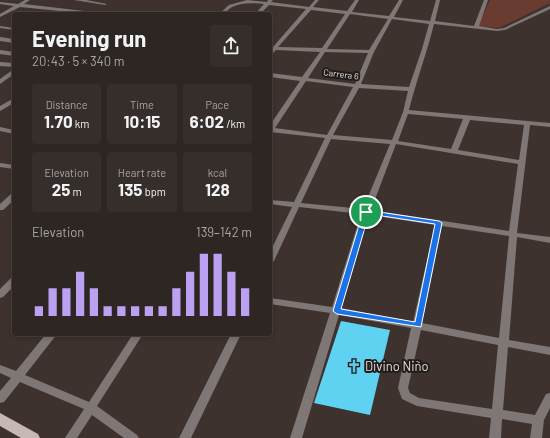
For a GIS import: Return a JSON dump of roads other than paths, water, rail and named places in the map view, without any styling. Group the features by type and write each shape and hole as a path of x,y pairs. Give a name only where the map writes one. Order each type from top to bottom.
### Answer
{"main road":[{"path":"0,419 33,438"}],"street":[{"path":"0,15 28,0"},
{"path":"76,0 105,4 93,12"},
{"path":"272,49 317,0"},
{"path":"272,126 357,0"},
{"path":"272,257 295,205 329,137 357,86 371,52 401,0"},
{"path":"296,438 337,311 366,212 406,112 411,89 433,23 438,0"},
{"path":"476,28 486,0"},
{"path":"224,12 231,6 243,1 270,2 349,13 502,30 550,8"},
{"path":"0,2 83,12"},
{"path":"259,12 270,2"},
{"path":"0,15 12,16"},
{"path":"0,27 12,29"},
{"path":"0,39 12,41"},
{"path":"272,50 313,51 323,49 371,52"},
{"path":"0,52 12,54"},
{"path":"0,64 12,65"},
{"path":"0,73 12,73"},
{"path":"0,82 12,73"},
{"name":"Carrera 6","path":"272,75 357,86 411,89"},
{"path":"0,109 12,101"},
{"path":"406,112 550,125"},
{"path":"454,151 467,118"},
{"path":"495,438 514,235 527,123"},
{"path":"0,129 12,132"},
{"path":"272,129 329,137 394,142 523,163"},
{"path":"0,165 12,167"},
{"path":"0,208 12,198"},
{"path":"272,202 366,212 550,240"},
{"path":"439,223 418,326 403,388 406,396 417,402 538,420"},
{"path":"0,295 12,282"},
{"path":"272,301 337,311 550,351"},
{"path":"0,399 50,336"},
{"path":"71,438 137,336"},
{"path":"185,438 235,336"},
{"path":"0,369 90,407 134,438"},
{"path":"536,438 538,420 550,397"}],"place":[{"name":"Divino Niño","path":"354,366"}]}
